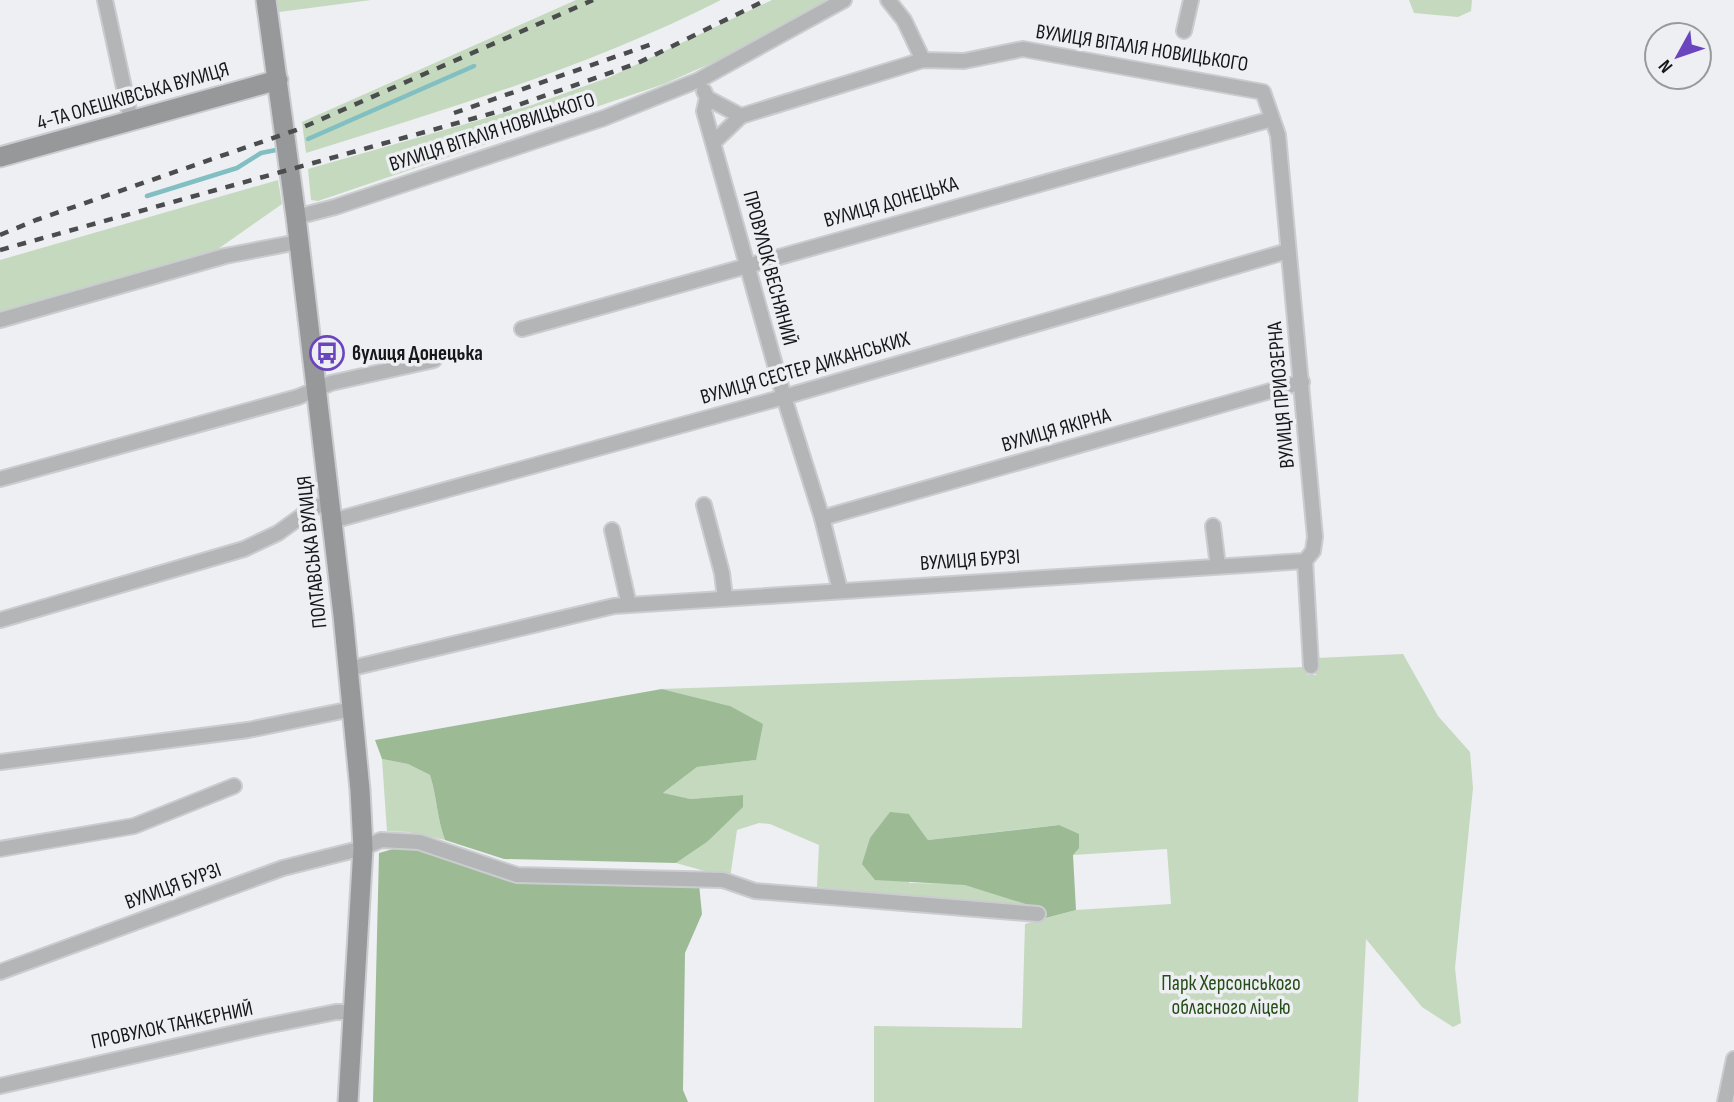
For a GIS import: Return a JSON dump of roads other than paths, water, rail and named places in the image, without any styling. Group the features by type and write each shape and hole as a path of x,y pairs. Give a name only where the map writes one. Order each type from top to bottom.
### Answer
{"main road":[{"name":"ПОЛТАВСЬКА ВУЛИЦЯ","path":"266,0 296,217 331,512 352,709 363,848 348,1102"},
{"name":"4-ТА ОЛЕШКІВСЬКА ВУЛИЦЯ","path":"0,157 278,80"}],"street":[{"path":"105,0 131,121"},
{"name":"ВУЛИЦЯ ВІТАЛІЯ НОВИЦЬКОГО","path":"296,217 335,207 604,118 699,80 844,0"},
{"path":"888,0 904,20 923,60"},
{"path":"1184,31 1191,0"},
{"name":"ВУЛИЦЯ ВІТАЛІЯ НОВИЦЬКОГО","path":"714,142 741,116 923,60 964,61 1023,49 1258,89 1266,96 1272,119"},
{"name":"ПРОВУЛОК ВЕСНЯНИЙ","path":"699,80 707,98 704,111 746,265 822,518 840,590"},
{"path":"707,98 741,116"},
{"name":"ВУЛИЦЯ ПРИОЗЕРНА","path":"1272,119 1278,135 1315,537 1313,551 1305,561 1311,666"},
{"name":"ВУЛИЦЯ ДОНЕЦЬКА","path":"522,329 1272,119"},
{"path":"0,320 225,256 298,242"},
{"name":"ВУЛИЦЯ СЕСТЕР ДИКАНСЬКИХ","path":"0,620 244,549 278,533 314,507 331,512 784,397 1288,251"},
{"path":"0,479 298,397 331,383 434,360"},
{"name":"ВУЛИЦЯ ЯКІРНА","path":"822,518 1302,382"},
{"path":"704,505 722,573 725,598"},
{"path":"1213,526 1218,566"},
{"path":"612,530 629,605"},
{"name":"ВУЛИЦЯ БУРЗІ","path":"348,669 629,605 1305,561"},
{"path":"0,762 248,730 352,709"},
{"path":"0,849 134,826 234,786"},
{"name":"ВУЛИЦЯ БУРЗІ","path":"0,972 283,868 363,848 381,840 419,842 517,875 723,880 755,891 1038,914"},
{"name":"ПРОВУЛОК ТАНКЕРНИЙ","path":"0,1086 261,1027 336,1012 353,1013"},
{"path":"1725,1102 1734,1059"}],"waterway":[{"path":"308,139 474,66"},
{"path":"147,196 237,168 261,153 276,150"}],"railway":[{"path":"0,235 36,220 299,129 593,0"},
{"path":"0,250 504,110 638,63 766,0"},
{"path":"454,113 652,44"}],"place":[{"name":"вулиця Донецька","path":"327,353"}],"park label":[{"name":"Парк Херсонського обласного ліцею","path":"1231,995"}]}
